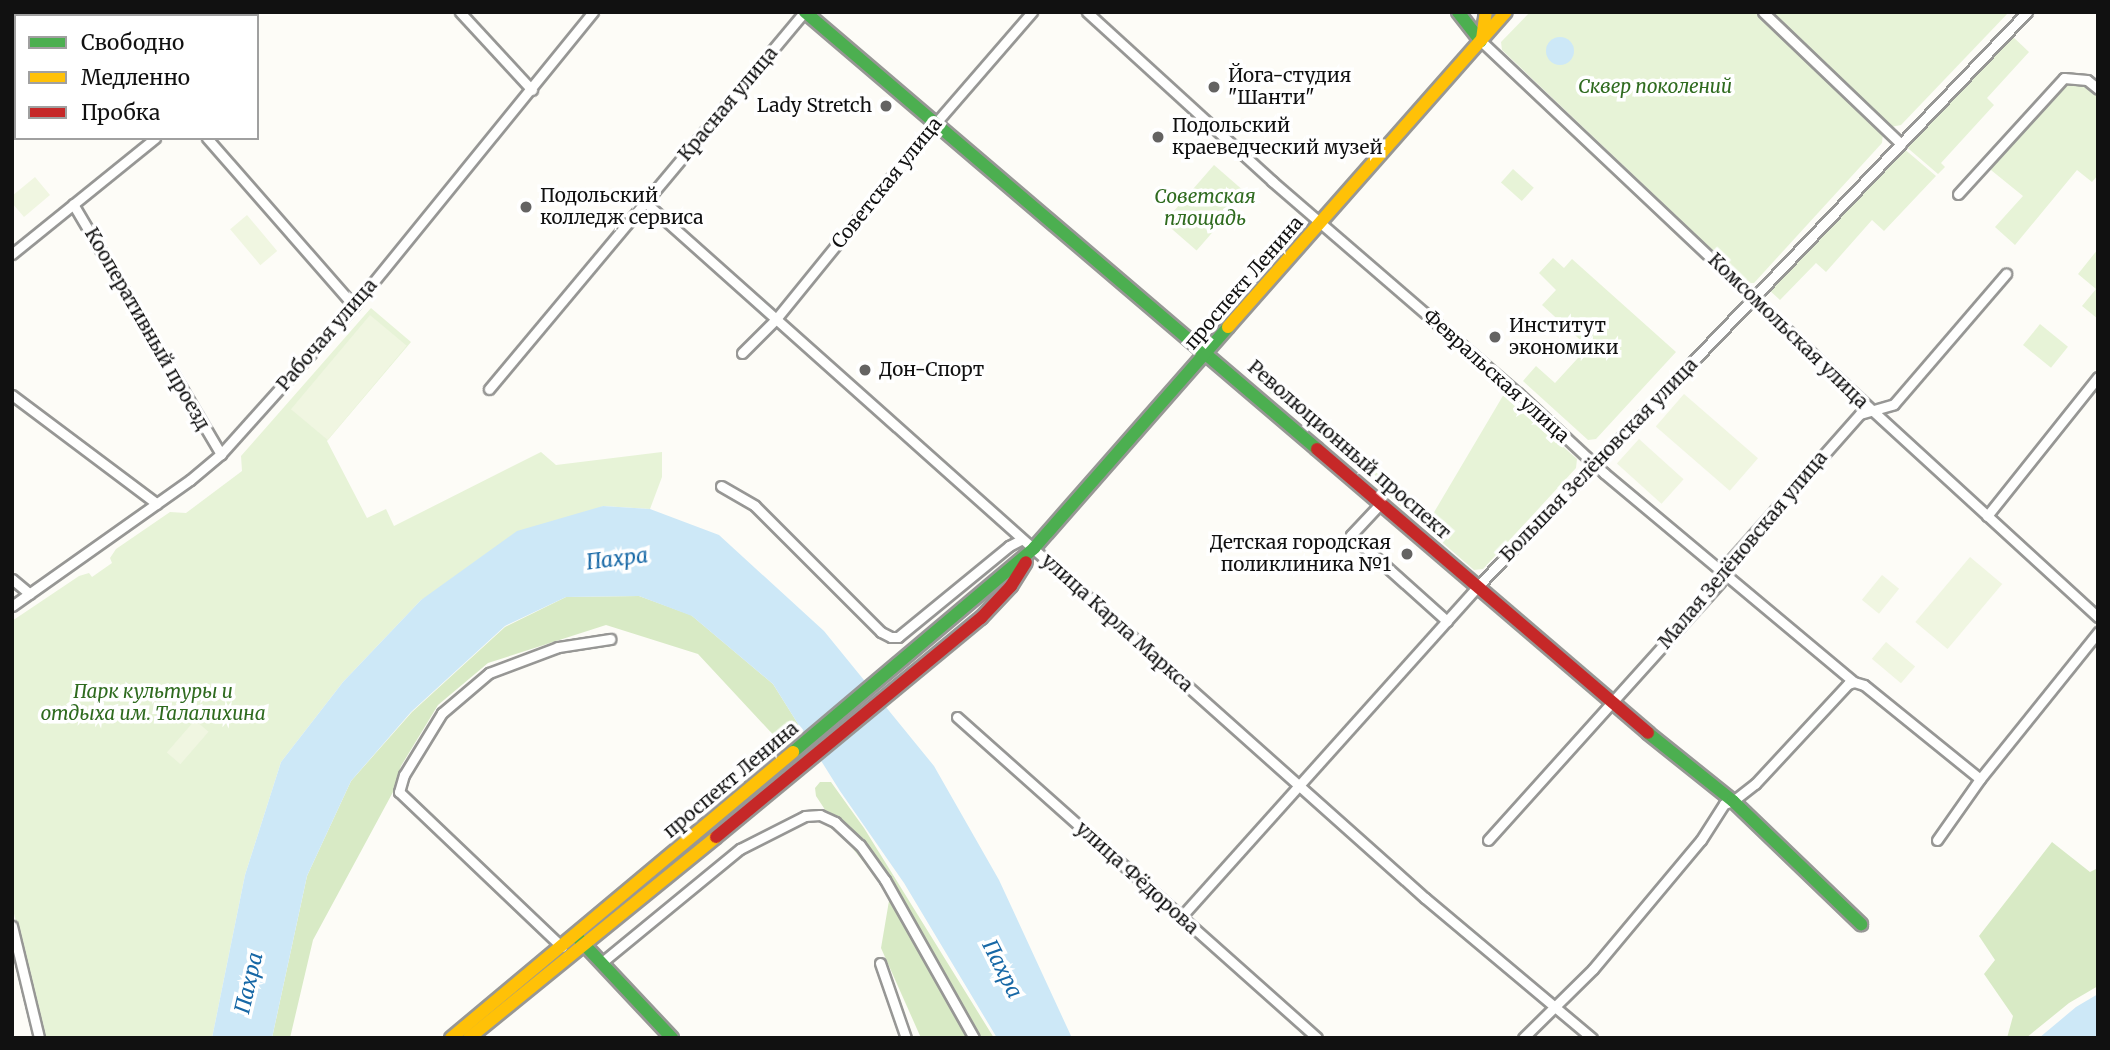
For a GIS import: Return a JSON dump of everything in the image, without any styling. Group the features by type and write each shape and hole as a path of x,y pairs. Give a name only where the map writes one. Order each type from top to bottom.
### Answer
{"main road":[{"name":"Революционный проспект","path":"804,12 1478,586 1613,705 1733,801 1861,923"},
{"path":"1458,12 1481,41"},
{"path":"1481,41 1486,12"},
{"name":"проспект Ленина","path":"469,1038 581,941 696,834 968,607 1034,548 1506,12"},
{"name":"проспект Ленина","path":"451,1038 562,947 581,941 701,850 981,618 1011,586 1034,548"},
{"path":"581,941 673,1038"}],"street":[{"path":"460,12 532,90"},
{"name":"Рабочая улица","path":"12,606 157,504 220,454 354,306 593,12"},
{"name":"Красная улица","path":"489,389 804,12"},
{"name":"Советская улица","path":"742,353 776,319 936,123 1032,12"},
{"name":"Февральская улица","path":"1087,12 1595,465 1854,682 1864,685 1980,779"},
{"path":"1763,12 1901,144"},
{"name":"Большая Зелёновская улица","path":"1181,917 1478,586 2027,12"},
{"name":"Комсомольская улица","path":"1481,41 1873,411 2098,617"},
{"path":"1958,194 2064,78 2087,80 2098,89"},
{"path":"12,254 153,140"},
{"path":"209,140 354,306"},
{"name":"улица Карла Маркса","path":"646,203 1425,898 1592,1038"},
{"name":"Кооперативный проезд","path":"73,204 220,454"},
{"name":"Малая Зелёновская улица","path":"1488,840 1613,705 1720,582 1720,572 1860,414 1894,404 2006,274"},
{"path":"1987,516 2098,377"},
{"path":"12,395 157,504"},
{"path":"721,486 755,506 881,632 891,637 898,637 1009,546 1021,540"},
{"path":"1381,503 1351,535 1447,621"},
{"path":"12,579 30,594"},
{"path":"1937,839 1980,779 2098,632"},
{"path":"562,947 399,792 404,775 442,713 489,673 558,647 610,639"},
{"path":"1523,1038 1593,969 1638,911 1701,840 1724,804 1733,801 1755,785 1848,684 1854,682"},
{"name":"улица Фёдорова","path":"957,717 1317,1038"},
{"path":"601,963 740,849 805,816 820,815 835,822 860,845 885,880 974,1038"},
{"path":"12,926 39,1038"},
{"path":"880,963 906,1038"}],"green space":[{"name":"Сквер поколений","path":"1530,12 1756,12 1883,133 1882,143 1754,283 1747,283 1502,50 1501,42"},
{"path":"1769,12 2009,12 1901,125 1891,127"},
{"path":"2010,34 2029,52 1987,98 1994,105 1941,163 1945,167 1938,174 1903,144"},
{"path":"2065,80 2086,82 2098,92 2098,175 2092,182 2077,170 2015,245 1995,227 2023,196 1986,166"},
{"path":"1902,147 1936,176 1884,231 1872,220 1826,272 1816,263 1780,300 1768,289"},
{"name":"Советская площадь","path":"1214,165 1246,193 1197,251 1164,222"},
{"path":"1513,169 1534,188 1522,201 1501,182"},
{"path":"35,177 50,195 24,217 12,203 12,196"},
{"path":"247,215 277,251 260,265 230,229"},
{"path":"2098,249 2098,319 2082,306 2096,289 2078,274"},
{"path":"1553,258 1564,268 1572,259 1676,352 1596,439 1588,440 1523,381 1536,366 1555,383 1588,347 1542,305 1556,290 1539,273"},
{"name":"Парк культуры и отдыха им. Талалихина","path":"371,308 411,342 327,441 367,518 386,509 394,526 541,452 556,465 662,452 662,477 650,509 603,506 421,600 343,682 281,762 245,875 212,1038 43,1038 12,905 12,621 79,576 89,573 92,577 112,563 110,558 116,549 170,512 186,513 242,471 241,456"},
{"path":"370,315 407,346 328,440 291,409"},
{"path":"2040,324 2068,347 2051,368 2023,345"},
{"path":"1256,376 1299,406 1433,514 1504,394 1577,459 1576,468 1483,569 1474,570 1261,385"},
{"path":"1684,394 1758,458 1730,491 1656,426"},
{"path":"1639,439 1684,479 1662,504 1617,464"},
{"path":"1970,557 2002,584 1948,649 1915,622"},
{"path":"1882,575 1899,589 1879,614 1862,600"},
{"path":"639,596 691,615 773,684 800,727 778,740 698,654 606,625 488,663 438,705 401,766 393,792 313,940 290,1038 272,1038 307,876 351,781 412,712 505,627 566,597"},
{"path":"1886,642 1915,666 1901,683 1872,659"},
{"path":"195,720 209,732 180,764 167,752"},
{"path":"820,782 831,782 864,828 994,1038 921,1038 881,948 890,895 841,834 816,796 815,788"},
{"path":"2052,842 2090,872 2098,868 2098,986 2069,1003 2026,1038 2007,1038 2013,1016 1984,974 1995,960 1979,936"}],"water":[{"path":"1560,37 1570,41 1574,51 1570,61 1560,65 1550,61 1546,51 1550,41"},
{"name":"Пахра","path":"603,506 650,509 719,535 824,631 934,766 999,880 1072,1038 997,1038 904,883 840,791 773,684 692,616 639,596 566,597 505,626 411,712 351,781 307,876 272,1038 212,1038 245,875 281,762 343,682 421,600 517,531"},
{"path":"2098,994 2098,1038 2039,1038 2076,1007"}],"traffic: fast":[{"path":"805,12 1317,449"},
{"path":"1458,12 1481,41"},
{"path":"793,752 1034,548 1228,327"},
{"path":"1648,733 1733,801 1861,924"},
{"path":"579,939 672,1038"}],"traffic: slow":[{"path":"1482,39 1486,12"},
{"path":"1228,327 1506,12"},
{"path":"451,1038 793,752"},
{"path":"469,1038 716,837"}],"traffic: jam":[{"path":"1317,449 1648,733"},
{"path":"716,837 981,618 1011,586 1026,562"}],"place":[{"name":"Йога-студия \"Шанти\"","path":"1214,87"},
{"name":"Lady Stretch","path":"886,106"},
{"name":"Подольский краеведческий музей","path":"1158,137"},
{"name":"Подольский колледж сервиса","path":"526,207"},
{"name":"Институт экономики","path":"1495,337"},
{"name":"Дон-Спорт","path":"865,370"},
{"name":"Детская городская поликлиника №1","path":"1407,554"}]}
